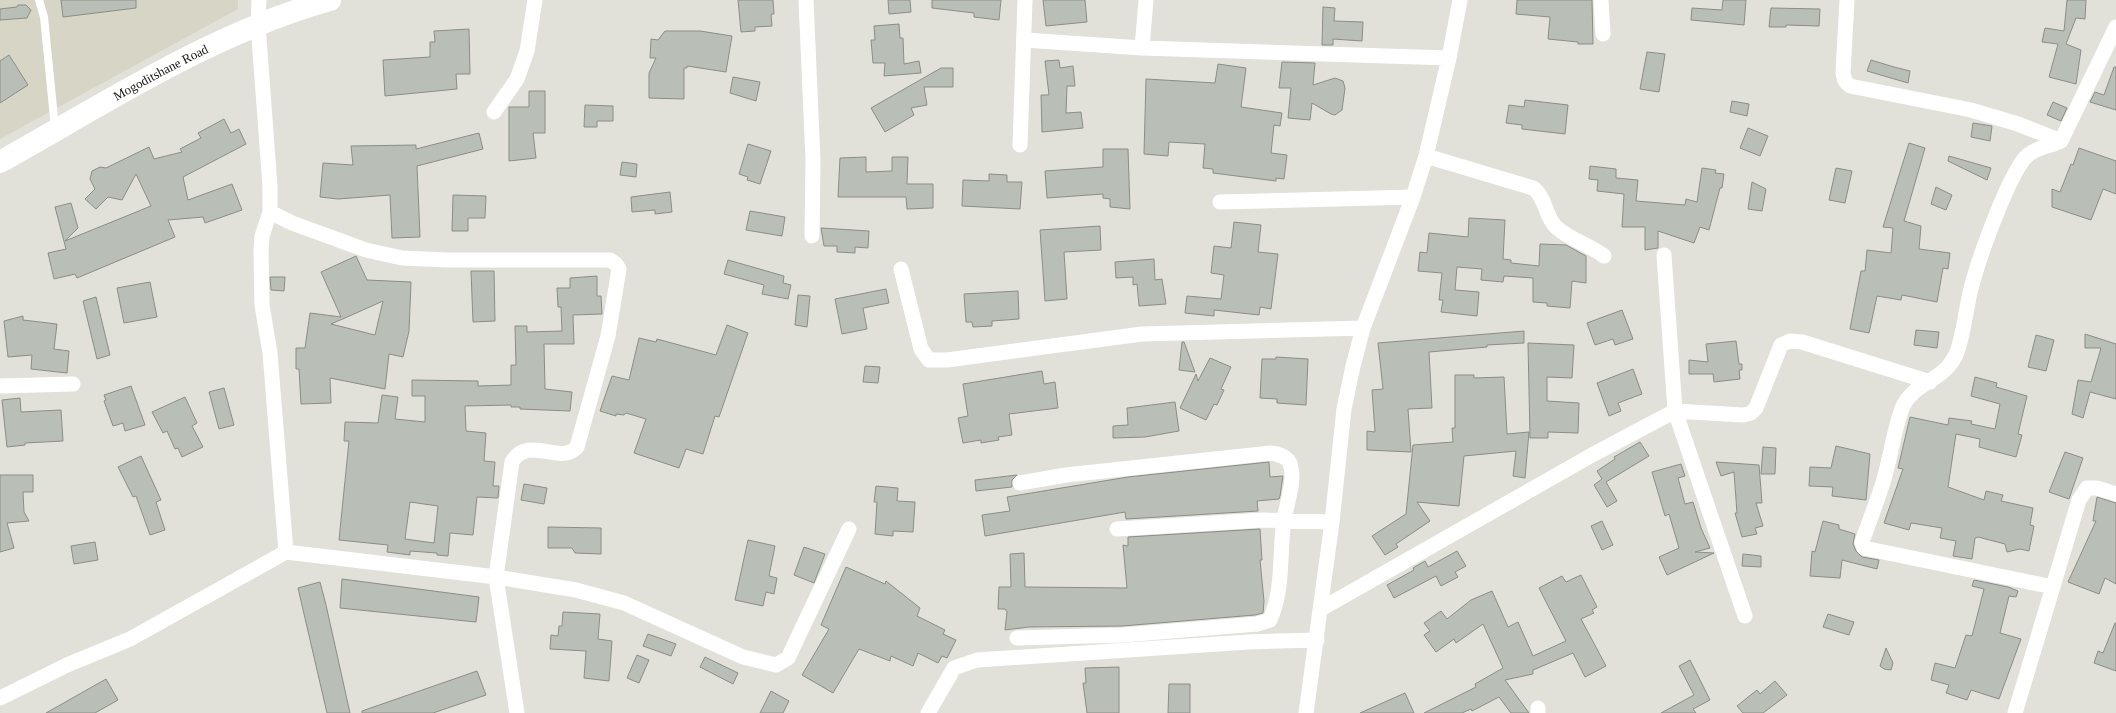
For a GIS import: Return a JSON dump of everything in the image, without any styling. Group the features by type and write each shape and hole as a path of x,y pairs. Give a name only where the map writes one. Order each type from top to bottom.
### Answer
{"main road":[{"name":"Mogoditshane Road","path":"0,162 136,85 258,25 330,0"}],"street":[{"path":"259,0 258,25 270,186 270,212 262,236 261,250 262,305 270,353 286,552"},
{"path":"494,112 517,79 527,51 535,0"},
{"path":"806,0 813,160 812,236"},
{"path":"1020,145 1026,0"},
{"path":"1142,48 1146,0"},
{"path":"1306,713 1332,522 1335,477 1344,409 1363,328 1413,197 1426,156 1450,58 1460,0"},
{"path":"1601,0 1603,34"},
{"path":"1848,0 1843,73 1845,81 1850,86 1971,110 2018,124 2061,141"},
{"path":"2053,587 1864,548 1862,545 1884,479 1903,407 1915,391 1950,367 1957,352 1973,281 2015,172 2028,155 2036,150 2050,147 2061,141 2116,27"},
{"path":"1025,40 1142,48 1450,58"},
{"path":"1426,156 1533,188 1538,192 1556,227 1593,247 1604,256"},
{"path":"1220,202 1413,197"},
{"path":"270,212 292,223 359,247 402,258 447,260 610,260 616,264 619,275 608,336 576,447 573,451 566,453 528,450 515,456 512,462 496,577 517,713"},
{"path":"1664,255 1675,411 1745,616"},
{"path":"901,269 921,349 929,360 947,360 1142,334 1363,328"},
{"path":"1321,609 1592,455 1675,411 1743,415 1751,413 1756,408 1781,345 1790,341 1802,342 1930,382"},
{"path":"0,386 73,384"},
{"path":"1017,638 1123,635 1257,624 1270,620 1275,607 1282,570 1284,520 1290,495 1291,472 1288,461 1280,454 1271,453 1066,475 1020,484"},
{"path":"2015,713 2079,500 2087,488 2097,488 2116,494"},
{"path":"1118,530 1284,520 1332,522"},
{"path":"0,698 67,665 130,638 286,552 496,577 576,590 624,603 743,657 776,665 788,658 849,529"},
{"path":"928,713 954,668 977,660 1248,642 1317,640"}],"lane":[{"path":"39,0 44,17 55,131"}],"shaded area":[{"path":"0,0 238,0 238,9 0,139"}],"building":[{"path":"61,0 136,0 136,8 63,17"},
{"path":"738,0 773,0 774,14 771,14 772,26 755,27 755,31 741,32"},
{"path":"888,0 910,0 911,12 889,14"},
{"path":"932,0 1001,0 999,20 974,17 974,13 932,8"},
{"path":"1043,0 1085,0 1087,22 1046,26"},
{"path":"1517,0 1592,0 1593,44 1578,44 1578,42 1548,39 1550,17 1516,14"},
{"path":"1723,0 1746,0 1744,25 1691,20 1692,8 1722,10"},
{"path":"2067,0 2086,0 2085,19 2076,18 2066,44 2081,50 2076,84 2049,77 2058,44 2042,42 2045,28 2064,31"},
{"path":"18,5 26,5 31,10 27,18 0,20 0,9 17,7"},
{"path":"1323,7 1335,8 1334,21 1363,22 1362,41 1333,39 1333,45 1322,45"},
{"path":"1771,8 1820,9 1819,26 1786,25 1786,27 1769,27"},
{"path":"899,24 900,38 903,38 904,64 919,61 921,73 884,76 885,63 873,63 871,40 875,40 874,26"},
{"path":"469,29 470,74 456,74 457,89 385,96 383,60 430,57 430,42 435,42 434,31"},
{"path":"665,31 700,31 732,36 726,72 687,66 687,68 684,68 684,99 649,98 649,73 656,58 650,58 651,39 658,40"},
{"path":"1647,52 1665,54 1659,92 1640,89"},
{"path":"9,55 28,85 0,103 0,61"},
{"path":"1059,60 1060,68 1073,66 1075,86 1067,86 1066,113 1081,112 1083,128 1042,132 1041,95 1049,95 1045,61"},
{"path":"1871,60 1910,71 1908,83 1867,71"},
{"path":"1282,62 1315,63 1313,85 1335,78 1343,81 1345,88 1342,110 1335,115 1312,103 1310,120 1288,118 1291,88 1279,88"},
{"path":"1218,64 1246,68 1241,107 1282,113 1280,126 1274,125 1271,153 1287,155 1284,179 1276,178 1276,181 1213,173 1213,169 1203,168 1205,144 1169,142 1168,156 1144,154 1146,79 1215,83"},
{"path":"2114,67 2116,67 2116,110 2090,102 2095,92 2104,95"},
{"path":"941,68 953,68 953,87 924,87 927,105 911,108 914,115 885,132 871,108"},
{"path":"733,77 760,82 756,101 730,93"},
{"path":"529,91 545,91 545,133 533,133 536,158 509,161 509,107 529,107"},
{"path":"1525,100 1568,105 1565,134 1522,129 1522,125 1506,123 1509,105 1524,107"},
{"path":"1732,101 1749,104 1747,116 1730,112"},
{"path":"2053,102 2067,108 2061,121 2047,115"},
{"path":"585,105 613,106 613,121 597,121 597,127 584,127"},
{"path":"224,119 231,133 239,129 246,144 183,177 188,200 232,184 242,210 205,223 203,217 168,220 175,237 77,278 75,274 54,279 48,253 66,249 55,207 71,203 78,228 65,241 151,206 136,174 122,200 108,197 96,209 85,199 95,189 90,179 92,171 100,167 106,168 149,147 154,159 182,152 180,149 201,138 198,133"},
{"path":"1973,123 1992,126 1990,141 1971,137"},
{"path":"1748,128 1768,136 1760,156 1740,148"},
{"path":"479,133 483,149 417,166 420,237 392,238 390,195 338,199 320,197 323,163 353,165 351,146 416,145 416,149"},
{"path":"1909,143 1925,148 1904,221 1921,226 1919,249 1950,253 1948,269 1943,268 1937,302 1902,295 1901,300 1877,296 1869,333 1850,329 1861,271 1865,271 1867,250 1891,253 1893,228 1883,227"},
{"path":"748,144 771,151 760,184 747,180 748,177 739,174"},
{"path":"2079,148 2116,161 2116,194 2103,189 2091,220 2052,207 2052,189 2060,192 2071,164 2073,165"},
{"path":"1103,149 1128,149 1130,209 1110,207 1110,199 1103,198 1103,194 1047,198 1045,171 1103,167"},
{"path":"1949,156 1991,168 1987,180 1948,161"},
{"path":"866,157 866,172 892,171 892,157 908,157 907,184 933,184 933,208 907,209 906,197 838,197 840,158"},
{"path":"622,162 637,164 636,177 620,175"},
{"path":"1590,166 1616,169 1616,178 1638,180 1636,201 1685,205 1686,199 1697,202 1702,168 1716,170 1715,173 1724,174 1722,188 1720,188 1709,230 1700,227 1694,243 1658,231 1658,248 1645,250 1645,227 1622,227 1624,194 1597,191 1598,180 1589,179"},
{"path":"1836,168 1852,171 1845,203 1829,200"},
{"path":"989,174 1007,175 1007,182 1022,182 1020,209 962,206 963,180 989,181"},
{"path":"1752,182 1766,189 1762,211 1748,209"},
{"path":"1936,187 1952,195 1946,210 1931,204"},
{"path":"670,192 672,212 655,214 655,210 632,212 631,197"},
{"path":"453,195 486,196 485,218 468,218 468,231 452,231"},
{"path":"750,211 785,217 782,236 746,230"},
{"path":"1469,218 1505,220 1503,259 1511,260 1511,263 1539,266 1540,244 1566,245 1586,256 1586,283 1572,281 1570,308 1547,306 1547,303 1533,302 1533,278 1504,276 1503,282 1481,280 1482,269 1457,267 1455,290 1479,292 1477,316 1441,312 1443,300 1439,300 1442,273 1418,271 1420,252 1427,253 1429,233 1468,237"},
{"path":"1234,222 1261,225 1258,252 1278,254 1271,309 1260,307 1259,315 1214,310 1214,316 1185,313 1187,296 1221,299 1224,275 1211,273 1214,246 1231,248"},
{"path":"1100,226 1101,250 1064,252 1067,299 1045,301 1040,230"},
{"path":"821,228 869,231 868,248 855,247 855,253 837,252 837,246 824,246"},
{"path":"356,256 367,280 411,282 409,331 403,357 389,354 385,389 330,378 331,403 301,404 299,369 296,369 296,348 305,348 310,313 341,317 321,272","holes":["383,301 375,335 331,324"]},
{"path":"1154,259 1155,280 1162,279 1166,304 1139,306 1137,284 1133,285 1133,277 1116,278 1115,262"},
{"path":"728,260 784,276 783,283 791,285 788,299 762,294 764,285 724,274"},
{"path":"471,271 494,271 495,321 473,322"},
{"path":"597,276 597,296 601,296 602,314 573,315 574,344 544,344 545,389 572,392 570,411 520,409 520,407 511,407 511,405 465,406 466,431 486,433 484,461 495,462 493,486 499,486 498,498 477,497 473,535 450,533 448,556 437,555 437,553 410,551 410,555 387,552 388,545 339,540 349,441 344,441 345,422 378,423 382,395 398,397 395,419 425,422 425,396 412,396 412,380 478,381 478,386 511,385 511,365 516,365 515,326 527,326 527,332 562,331 561,307 558,307 557,288 570,288 570,278","holes":["410,502 438,506 434,543 405,539"]},
{"path":"270,277 285,277 284,291 271,290"},
{"path":"150,282 157,317 124,323 117,288"},
{"path":"886,289 889,303 863,308 867,329 842,334 835,299"},
{"path":"1018,291 1019,319 992,321 992,326 973,327 972,322 966,322 964,294"},
{"path":"798,295 810,296 807,327 795,325"},
{"path":"96,297 110,355 97,359 83,301"},
{"path":"1622,310 1633,339 1615,345 1613,339 1595,345 1587,323"},
{"path":"23,316 23,320 57,324 54,349 69,351 67,373 31,369 32,355 8,357 4,321"},
{"path":"727,325 748,333 719,417 715,416 703,454 686,449 679,468 634,453 646,419 626,413 624,415 616,414 616,416 600,411 612,376 629,380 639,338 656,342 657,339 716,355"},
{"path":"1916,330 1939,332 1937,348 1914,345"},
{"path":"1524,331 1524,343 1487,345 1487,347 1429,352 1432,408 1408,409 1411,452 1367,450 1367,431 1375,432 1372,390 1383,389 1378,343"},
{"path":"2085,334 2116,344 2116,399 2090,392 2083,418 2072,414 2078,380 2091,382 2101,348 2085,348"},
{"path":"2036,335 2054,340 2046,371 2028,367"},
{"path":"1736,341 1739,364 1742,364 1742,370 1739,370 1740,379 1714,382 1713,374 1689,374 1689,360 1708,362 1706,344"},
{"path":"1182,342 1184,342 1195,372 1179,370"},
{"path":"1528,343 1574,345 1572,378 1547,377 1547,401 1579,403 1578,433 1548,432 1548,438 1530,438"},
{"path":"1276,357 1308,359 1306,405 1277,403 1277,399 1260,398 1262,359 1276,359"},
{"path":"1210,358 1231,367 1221,389 1224,390 1217,405 1214,404 1206,420 1180,408 1196,374 1198,381"},
{"path":"865,366 880,367 878,383 863,382"},
{"path":"1633,369 1642,394 1618,403 1621,411 1609,416 1597,383"},
{"path":"1042,371 1044,384 1055,382 1058,408 1009,414 1012,435 998,437 999,440 981,443 981,440 963,443 958,418 968,416 963,384"},
{"path":"1455,375 1474,375 1474,378 1504,377 1507,434 1529,432 1525,478 1513,476 1516,451 1464,456 1459,506 1417,502 1430,521 1396,544 1398,547 1385,555 1372,536 1406,514 1413,445 1453,442 1452,428 1455,428"},
{"path":"1975,377 1997,383 1996,387 2027,396 2018,434 2022,435 2016,457 1979,447 1980,439 1956,434 1948,487 1984,500 1986,491 2003,495 2001,501 2033,508 2030,525 2034,526 2029,551 2020,549 2007,552 2005,544 1978,537 1975,538 1972,559 1953,556 1956,541 1940,538 1942,528 1911,523 1909,530 1884,523 1903,469 1898,468 1910,417 1948,425 1949,418 1972,421 1971,424 1995,429 2000,404 1971,396"},
{"path":"131,386 145,425 125,431 123,423 113,426 104,401 106,400 104,395"},
{"path":"224,388 234,425 219,429 209,392"},
{"path":"185,397 197,423 192,426 203,447 182,457 178,448 175,449 167,431 163,433 152,412"},
{"path":"20,398 21,412 61,410 63,441 25,443 25,445 7,447 2,400"},
{"path":"1175,402 1179,431 1145,437 1113,438 1113,426 1128,425 1127,408"},
{"path":"1640,442 1649,456 1606,482 1617,501 1607,507 1594,485 1602,479 1597,471 1615,459 1614,457"},
{"path":"1836,446 1870,454 1866,500 1832,496 1833,487 1809,486 1810,467 1831,468"},
{"path":"1763,447 1776,448 1775,474 1761,474"},
{"path":"2065,452 2083,458 2069,499 2049,492"},
{"path":"141,456 161,500 156,502 165,530 150,535 136,496 133,497 118,467"},
{"path":"1269,462 1270,477 1283,476 1280,496 1279,499 1257,501 1258,511 1126,519 1125,512 985,536 982,515 1010,511 1007,497 1128,477"},
{"path":"1716,462 1759,465 1762,503 1756,503 1763,526 1755,528 1757,534 1742,537 1735,513 1737,513 1734,472 1721,476"},
{"path":"1681,464 1685,476 1678,478 1685,504 1693,502 1701,528 1710,548 1695,552 1714,553 1667,575 1659,557 1679,548 1669,514 1665,516 1652,472"},
{"path":"0,475 33,475 33,492 23,492 24,512 29,521 7,523 14,548 0,552"},
{"path":"1017,475 1012,480 1012,487 976,491 975,480"},
{"path":"524,484 547,488 544,504 521,500"},
{"path":"876,486 898,488 897,501 915,502 913,532 893,531 893,536 875,534 877,502 874,502"},
{"path":"2097,497 2116,503 2116,584 2105,578 2099,594 2068,582 2096,521 2093,521"},
{"path":"1602,521 1613,545 1602,550 1591,526"},
{"path":"1823,521 1839,525 1839,529 1855,534 1853,544 1856,551 1862,557 1879,560 1877,569 1842,560 1840,578 1810,576 1812,551 1815,552"},
{"path":"548,527 601,528 601,554 575,553 572,548 548,548"},
{"path":"1260,529 1262,560 1260,560 1264,601 1263,613 1255,615 1122,626 1029,627 1005,630 1007,612 1005,609 998,609 999,587 1011,587 1010,554 1024,553 1025,587 1127,588 1123,545 1128,546 1128,537"},
{"path":"748,540 775,546 769,576 777,578 774,594 766,592 763,606 735,600"},
{"path":"95,542 98,560 74,564 71,546"},
{"path":"804,547 825,554 814,583 794,575"},
{"path":"1457,551 1466,566 1455,572 1458,577 1441,586 1436,576 1394,598 1387,585 1414,570 1413,568 1425,561 1428,567"},
{"path":"1743,554 1761,556 1761,567 1742,566"},
{"path":"846,567 885,584 886,581 920,608 917,616 945,630 943,634 956,640 947,658 942,656 938,663 918,653 913,666 891,656 890,661 859,649 833,693 802,675 829,629 821,625"},
{"path":"1581,575 1597,607 1592,610 1594,613 1581,619 1606,666 1585,677 1573,653 1533,670 1533,674 1505,680 1529,713 1511,713 1499,697 1472,711 1471,709 1462,713 1424,713 1476,687 1475,684 1503,668 1483,624 1456,643 1454,639 1436,652 1424,635 1430,631 1424,623 1441,611 1447,619 1471,600 1492,591 1508,627 1518,622 1533,656 1566,641 1539,588 1562,576 1566,582"},
{"path":"342,579 479,597 476,622 340,608"},
{"path":"1974,580 2008,587 2018,591 2016,597 2009,596 2000,633 2021,639 1999,699 1971,690 1967,700 1946,693 1949,685 1931,680 1935,663 1955,668 1966,635 1972,636 1984,589 1972,586"},
{"path":"320,582 350,713 327,713 298,588"},
{"path":"563,612 600,614 598,639 612,641 609,681 584,678 586,651 550,649 551,635 558,636 559,626 562,626"},
{"path":"1828,614 1854,622 1849,635 1823,627"},
{"path":"2115,623 2116,671 2094,663 2098,651 2103,653"},
{"path":"648,634 676,644 671,656 643,646"},
{"path":"1886,648 1893,663 1891,670 1884,669 1880,666"},
{"path":"637,655 649,660 639,683 627,678"},
{"path":"705,657 738,673 733,684 700,667"},
{"path":"1690,660 1710,700 1693,709 1696,713 1661,713 1694,695 1679,666"},
{"path":"1119,667 1119,713 1087,713 1083,683 1086,683 1085,668"},
{"path":"477,671 486,695 433,713 362,713 362,711"},
{"path":"106,679 118,700 95,713 46,713"},
{"path":"1775,681 1787,695 1763,713 1743,713 1737,706 1757,690 1760,694"},
{"path":"1169,684 1190,684 1190,713 1168,713"},
{"path":"771,691 789,701 783,713 760,713"},
{"path":"1405,693 1414,713 1360,713"}]}
